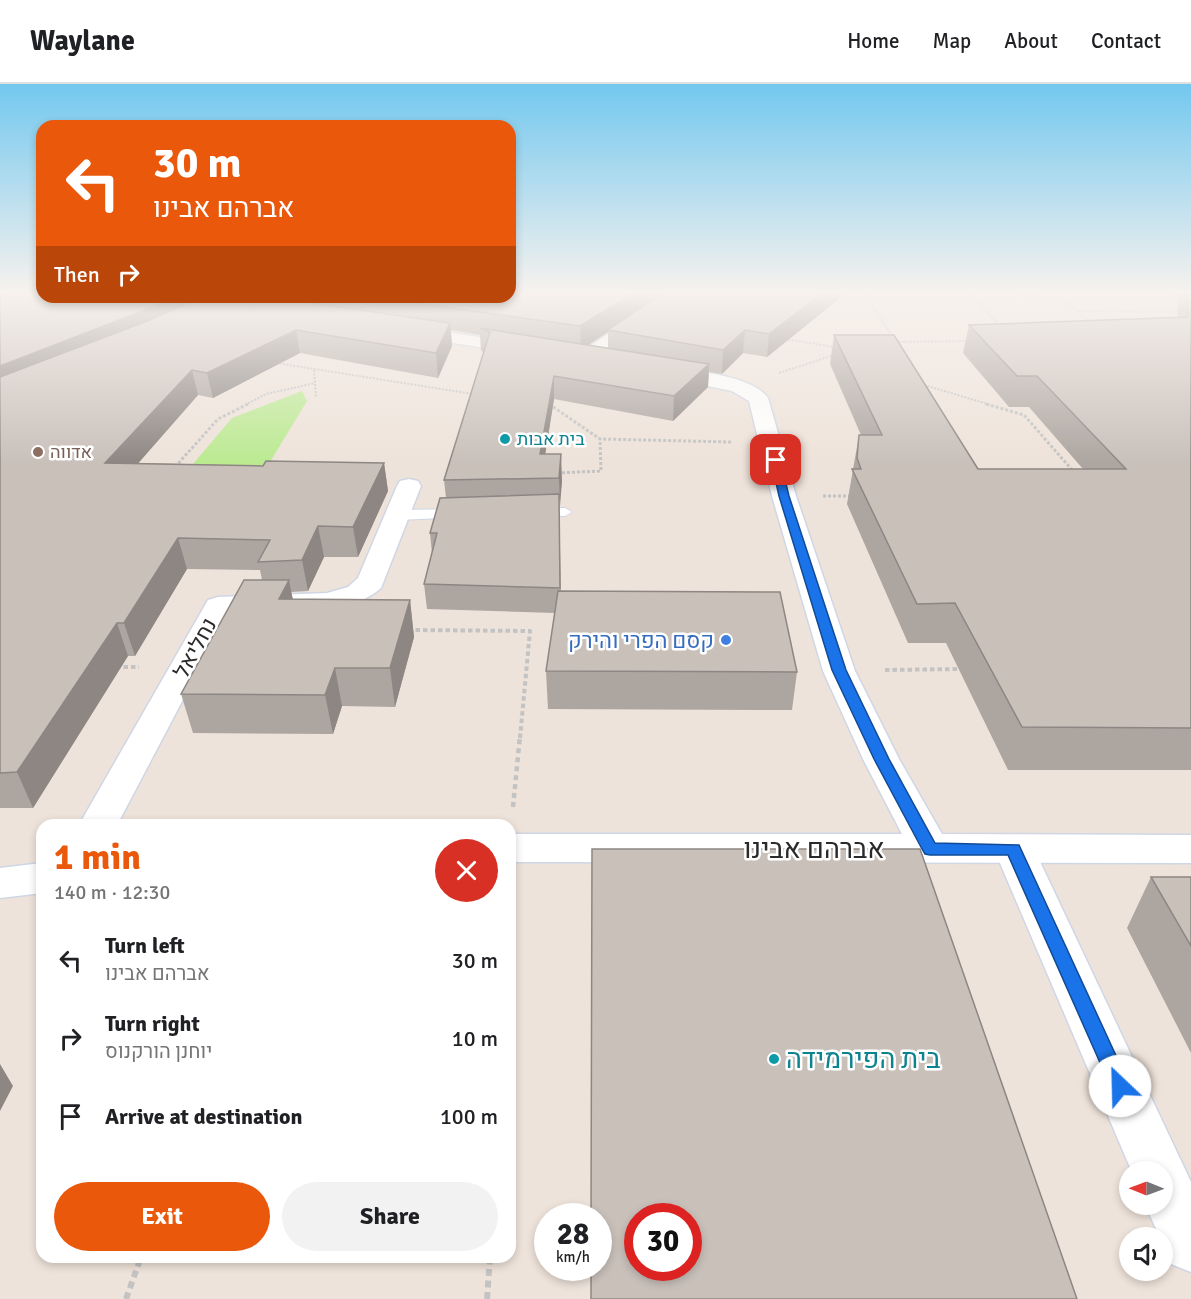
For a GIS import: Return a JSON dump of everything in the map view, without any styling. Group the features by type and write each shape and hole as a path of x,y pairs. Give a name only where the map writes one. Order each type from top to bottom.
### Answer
{"street":[{"path":"529,350 538,351"},
{"path":"593,350 580,358 738,386 758,398 784,496 839,670 881,759 930,849"},
{"name":"נחליאל","path":"101,819 218,606 330,602 358,593 371,582 410,486"},
{"name":"אברהם אבינו","path":"516,848 1191,849"},
{"path":"1014,849 1153,1161"},
{"path":"0,883 36,879"},
{"path":"1173,1204 1191,1244"}],"lane":[{"path":"518,513 565,512"},
{"path":"398,515 482,513"}],"path":[{"path":"738,386 841,353"},
{"path":"267,361 474,394"},
{"path":"314,370 316,397"},
{"path":"173,469 218,420 266,394 315,383"},
{"path":"927,394 921,384 1024,415 1075,473"},
{"path":"540,403 551,404 600,439 771,442"},
{"path":"546,473 601,471 600,439"},
{"path":"784,496 855,496"},
{"path":"400,630 530,631 512,809"},
{"path":"115,667 184,667"},
{"path":"839,670 968,669"},
{"path":"126,1299 139,1263"},
{"path":"487,1299 490,1263"}],"green space":[{"path":"302,391 307,401 259,480 182,477 232,418"}],"building":[{"path":"0,350 42,350 0,366"},
{"path":"72,350 255,350 207,373 192,370 105,463 263,466 266,461 384,463 353,527 318,526 302,560 258,562 270,540 178,538 124,623 117,623 17,772 0,773 0,377"},
{"path":"416,350 438,350 436,353"},
{"path":"484,350 618,350 709,364 674,396 554,376 540,454 561,454 559,478 444,480"},
{"path":"841,350 903,350 978,469 1126,469 1037,376 1017,376 992,350 1191,350 1191,728 1022,727 955,603 917,604 852,469 861,469 857,458 859,435 882,435"},
{"path":"559,494 560,588 424,584 437,533 430,533 440,498"},
{"path":"244,580 289,580 279,599 410,600 390,668 335,668 325,695 181,694"},
{"path":"558,591 780,592 797,672 546,671"},
{"name":"בית הפירמידה","path":"592,849 920,849 1077,1299 591,1299 591,1281 612,1281 612,1203 591,1203"},
{"path":"1151,877 1191,877 1191,946"}],"place":[{"name":"בית אבות","path":"505,439"},
{"name":"אדווה","path":"38,452"},
{"name":"קסם הפרי והירק","path":"726,640"},
{"name":"בית הפירמידה","path":"774,1059"}],"route":[{"path":"776,460 784,496 839,670 881,759 930,849 1014,849 1120,1086"}]}
